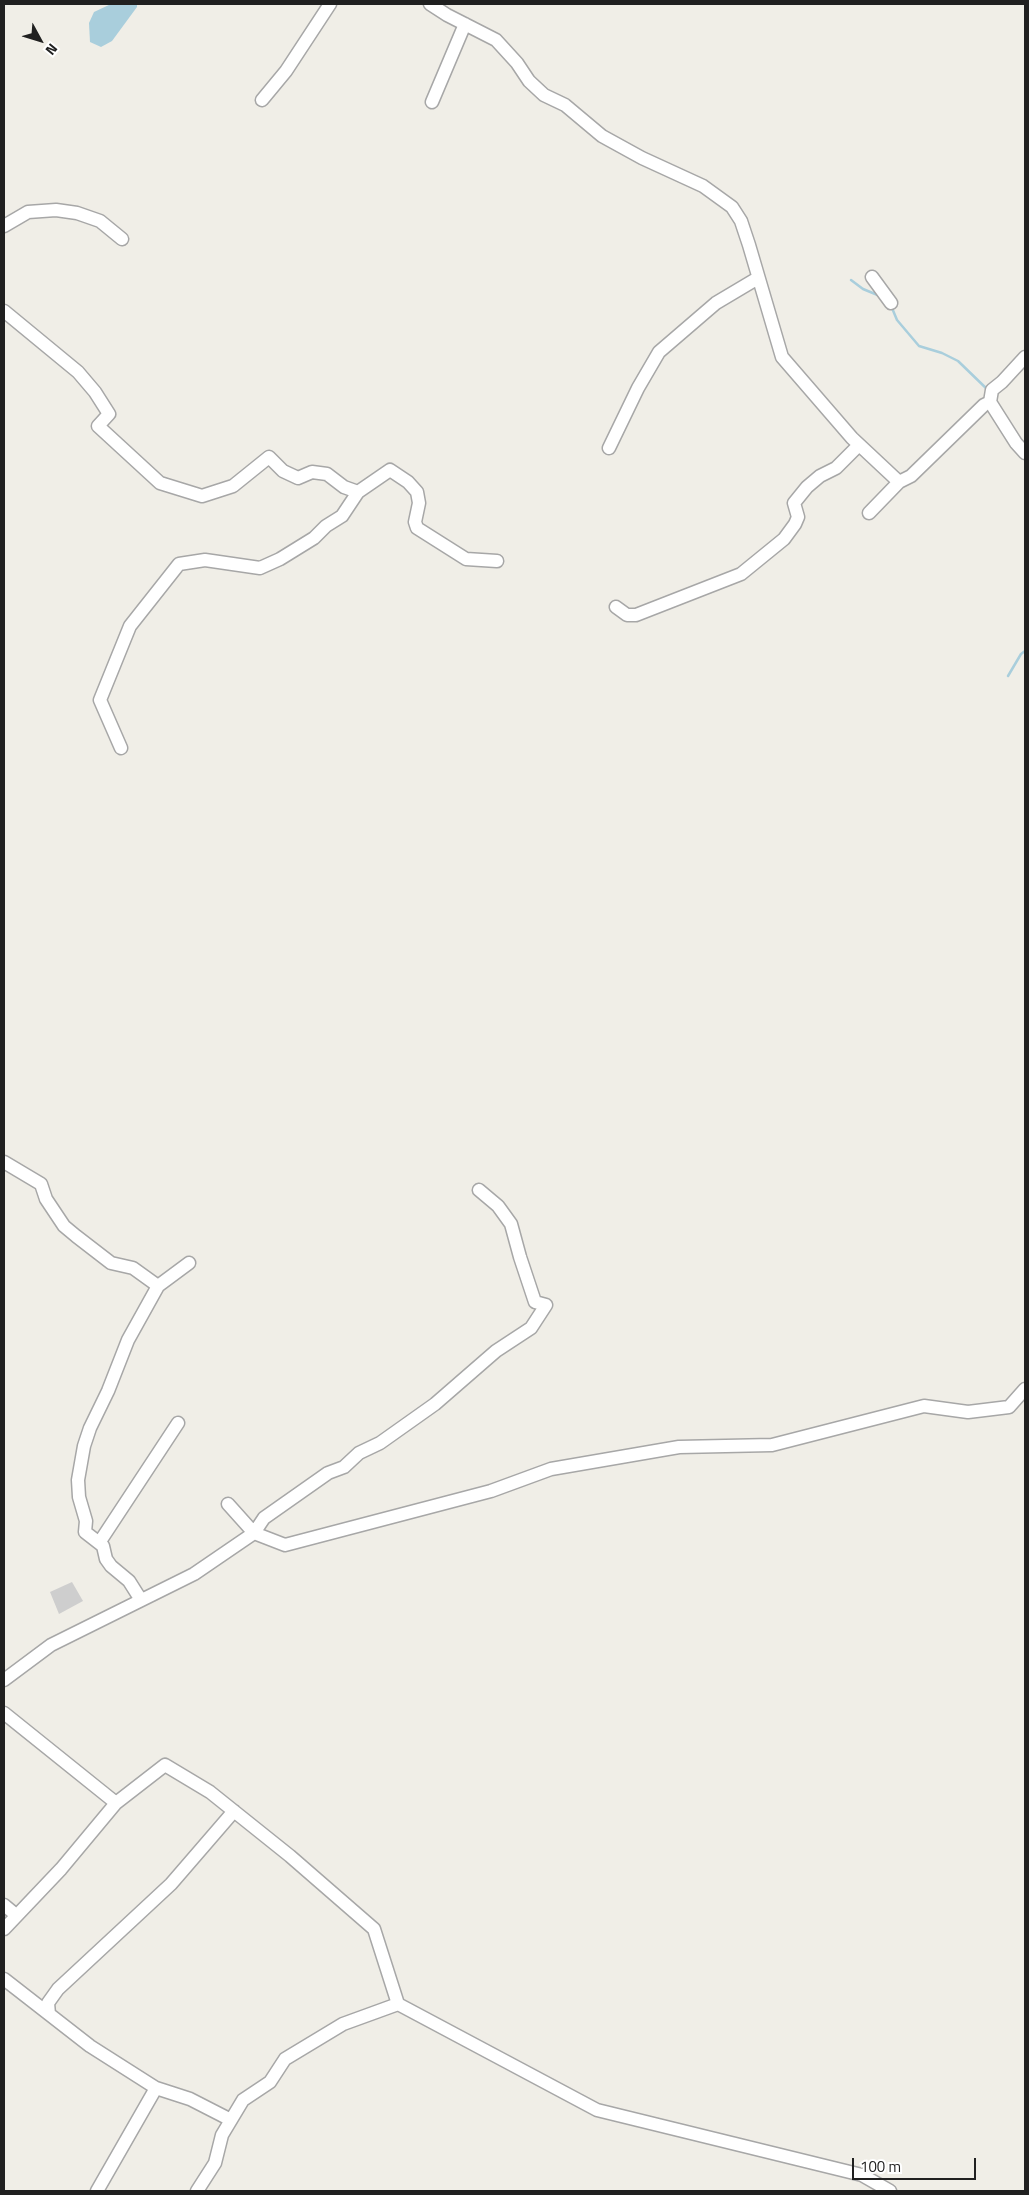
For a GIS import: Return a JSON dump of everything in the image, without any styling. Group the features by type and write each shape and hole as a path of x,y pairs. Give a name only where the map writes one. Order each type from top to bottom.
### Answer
{"street":[{"path":"262,100 286,70 330,4"},
{"path":"430,4 496,40 529,81 544,95 565,105 602,136 642,158 703,186 732,207 741,221 782,357 858,445 899,482"},
{"path":"432,102 465,24"},
{"path":"4,226 28,212 56,210 78,212 100,221 122,239"},
{"path":"872,277 891,303"},
{"path":"609,448 638,388 659,352 716,303 758,278"},
{"path":"4,311 78,372 95,392 109,414 98,426 160,483 202,496 232,486 270,457 283,472 298,478 312,472 327,474 344,487 358,492"},
{"path":"1025,357 992,390 990,402 1016,443 1025,453"},
{"path":"868,513 899,482 911,476 984,405 990,402"},
{"path":"616,607 627,615 636,615 741,574 784,539 798,517 794,503 808,487 820,476 836,468 858,445"},
{"path":"120,748 100,700 130,626 179,564 205,560 260,568 280,559 314,538 326,526 342,516 358,492 390,470 408,482 417,492 419,503 415,522 417,528 466,559 497,561"},
{"path":"4,1162 41,1184 46,1199 64,1226 76,1236 111,1263 133,1268 158,1286"},
{"path":"4,1680 52,1645 194,1574 254,1534 264,1518 280,1506 328,1473 344,1467 359,1453 380,1443 435,1404 496,1350 531,1328 546,1305 535,1302 511,1224 498,1206 479,1190"},
{"path":"141,1600 129,1581 111,1566 106,1558 103,1546 85,1532 86,1521 79,1497 78,1480 84,1446 128,1340 158,1286 188,1264"},
{"path":"228,1504 254,1534 285,1545 491,1491 551,1469 679,1447 772,1445 924,1406 968,1412 1009,1407 1025,1389"},
{"path":"100,1544 178,1424"},
{"path":"4,1713 116,1802"},
{"path":"4,1929 60,1869 116,1802 165,1765 210,1792 290,1856 374,1929 398,2004 598,2110 862,2175 890,2191"},
{"path":"49,2014 48,2003 58,1989 170,1884 234,1811"},
{"path":"4,1905 16,1915"},
{"path":"4,1979 90,2046 156,2088 190,2099 231,2120"},
{"path":"197,2191 215,2163 222,2135 243,2100 270,2082 285,2059 343,2024 398,2004"},
{"path":"97,2191 156,2088"}],"shaded area":[{"path":"72,1582 83,1601 59,1614 50,1592"}],"water":[{"path":"111,4 137,4 137,7 112,41 101,47 90,42 89,23 94,12"}],"waterway":[{"path":"851,280 863,289 880,296"},
{"path":"892,308 897,320 919,346 942,353 958,361 988,390"},
{"path":"1008,676 1021,654 1025,651"}]}
